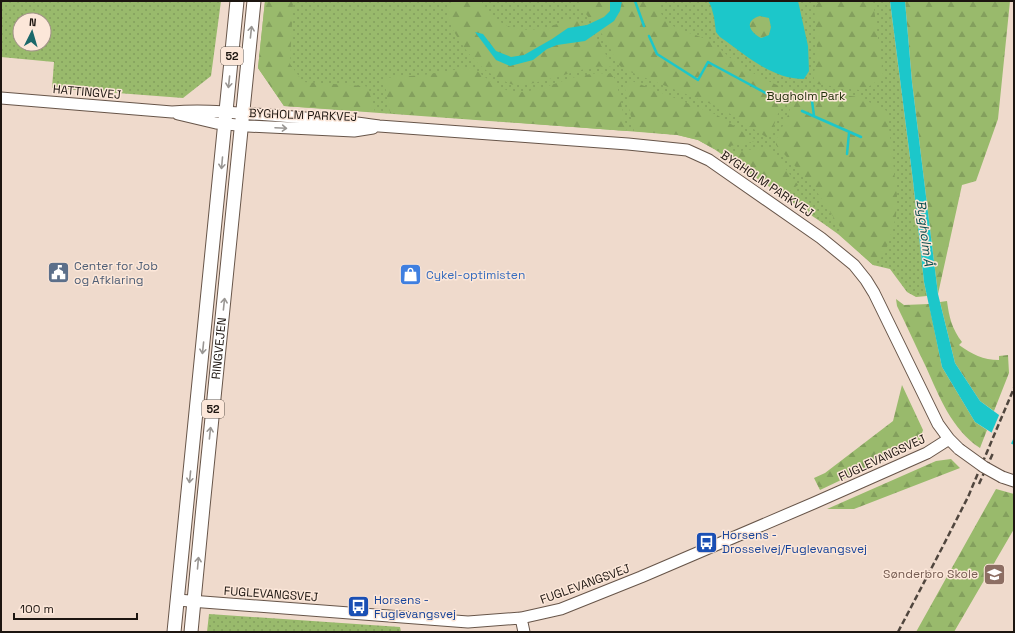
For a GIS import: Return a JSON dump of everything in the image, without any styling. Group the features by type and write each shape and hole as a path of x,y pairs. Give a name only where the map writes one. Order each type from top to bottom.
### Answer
{"main road":[{"name":"52","path":"226,117 237,1"},
{"name":"52","path":"242,119 254,1"},
{"name":"RINGVEJEN","path":"174,632 226,117"},
{"name":"RINGVEJEN","path":"191,632 242,119"}],"street":[{"name":"HATTINGVEJ","path":"1,98 172,112 187,117 226,117"},
{"name":"BYGHOLM PARKVEJ","path":"226,117 354,131 379,126 679,148 695,153 709,160 821,238 854,265 874,293 938,424 949,440 984,467 1002,477 1014,481"},
{"name":"FUGLEVANGSVEJ","path":"177,600 468,622 521,618 561,609 648,574 920,456 949,440"},
{"path":"521,618 524,632"}],"green space":[{"path":"1,1 221,1 211,76 183,98 52,88 54,62 1,57"},
{"name":"Bygholm Park","path":"265,1 890,1 913,181 924,282 927,296 916,297 907,292 890,269 873,265 838,234 824,224 714,149 698,140 677,135 284,106 258,68"},
{"path":"265,1 293,1 290,64 303,82 368,87 375,112 284,106 258,68"},
{"path":"452,1 481,1 488,11 496,18 513,28 532,30 568,20 578,19 599,41 612,67 593,67 534,83 521,85 511,84 482,68 460,42 450,22 448,14 448,9"},
{"path":"578,1 663,1 659,10 664,18 676,28 704,38 749,71 767,81 787,89 770,136 766,137 721,108 623,69 617,62 604,37 583,11"},
{"path":"820,1 873,1 883,75 872,85 859,90 817,84 815,82 814,74 817,56 817,42 814,8"},
{"path":"905,1 1010,1 998,119 976,181 962,185 938,294 912,82"},
{"path":"760,16 769,18 771,27 769,35 761,38 751,29 750,26 751,21"},
{"path":"472,67 503,89 514,92 523,92 548,86 571,78 587,75 603,73 611,74 616,80 627,131 390,113 384,78 424,75"},
{"path":"632,81 717,115 757,141 714,149 698,140 678,135 634,131 624,84"},
{"path":"802,90 859,97 887,111 897,196 896,217 885,254 873,265 838,233 840,227 813,186 776,145 776,140 788,115 796,92"},
{"path":"767,147 772,151 798,185 783,196 722,154"},
{"path":"896,299 904,305 929,304 942,367 975,422 987,430 980,448 970,441 947,412 897,306"},
{"path":"947,301 952,323 962,342 959,345 973,354 983,358 999,360 999,356 1008,355 1009,373 994,411 980,401 955,363 940,302"},
{"path":"902,385 923,430 919,443 820,490 814,478 825,473 893,421"},
{"path":"951,459 960,468 854,509 827,509 936,461"},
{"path":"996,489 1014,494 1014,529 954,632 916,632"},
{"path":"209,614 400,627 401,632 207,632"}],"water":[{"path":"610,1 622,1 620,11 614,21 585,41 557,45 547,49 533,60 510,66 496,60 475,32 483,34 496,51 511,57 524,55 568,28 587,25 604,17 610,11"},
{"path":"708,1 798,1 808,46 809,71 804,79 781,75 759,65 720,37 716,32 711,6","holes":["760,16 769,18 771,27 769,35 761,38 757,36 751,30 751,21"]},
{"name":"Bygholm Å","path":"890,1 905,1 912,82 938,294 955,363 980,401 1014,426 1014,445 975,422 942,367 924,282 913,181"}],"pier":[{"path":"1000,413 1014,424 1014,437 1010,446 991,434"}],"waterway":[{"path":"635,1 644,26"},
{"path":"649,36 657,54 698,80 708,62 773,97"},
{"path":"812,101 814,116"},
{"path":"802,111 861,137"},
{"path":"847,154 849,133"}],"railway":[{"path":"898,632 968,497 1014,388"},
{"path":"979,484 993,453"}],"place":[{"name":"Center for Job og Afklaring","path":"59,273"},
{"name":"Cykel-optimisten","path":"411,275"},
{"name":"Horsens - Drosselvej/Fuglevangsvej","path":"707,542"},
{"name":"Sønderbro Skole","path":"994,574"},
{"name":"Horsens - Fuglevangsvej","path":"359,607"}]}
